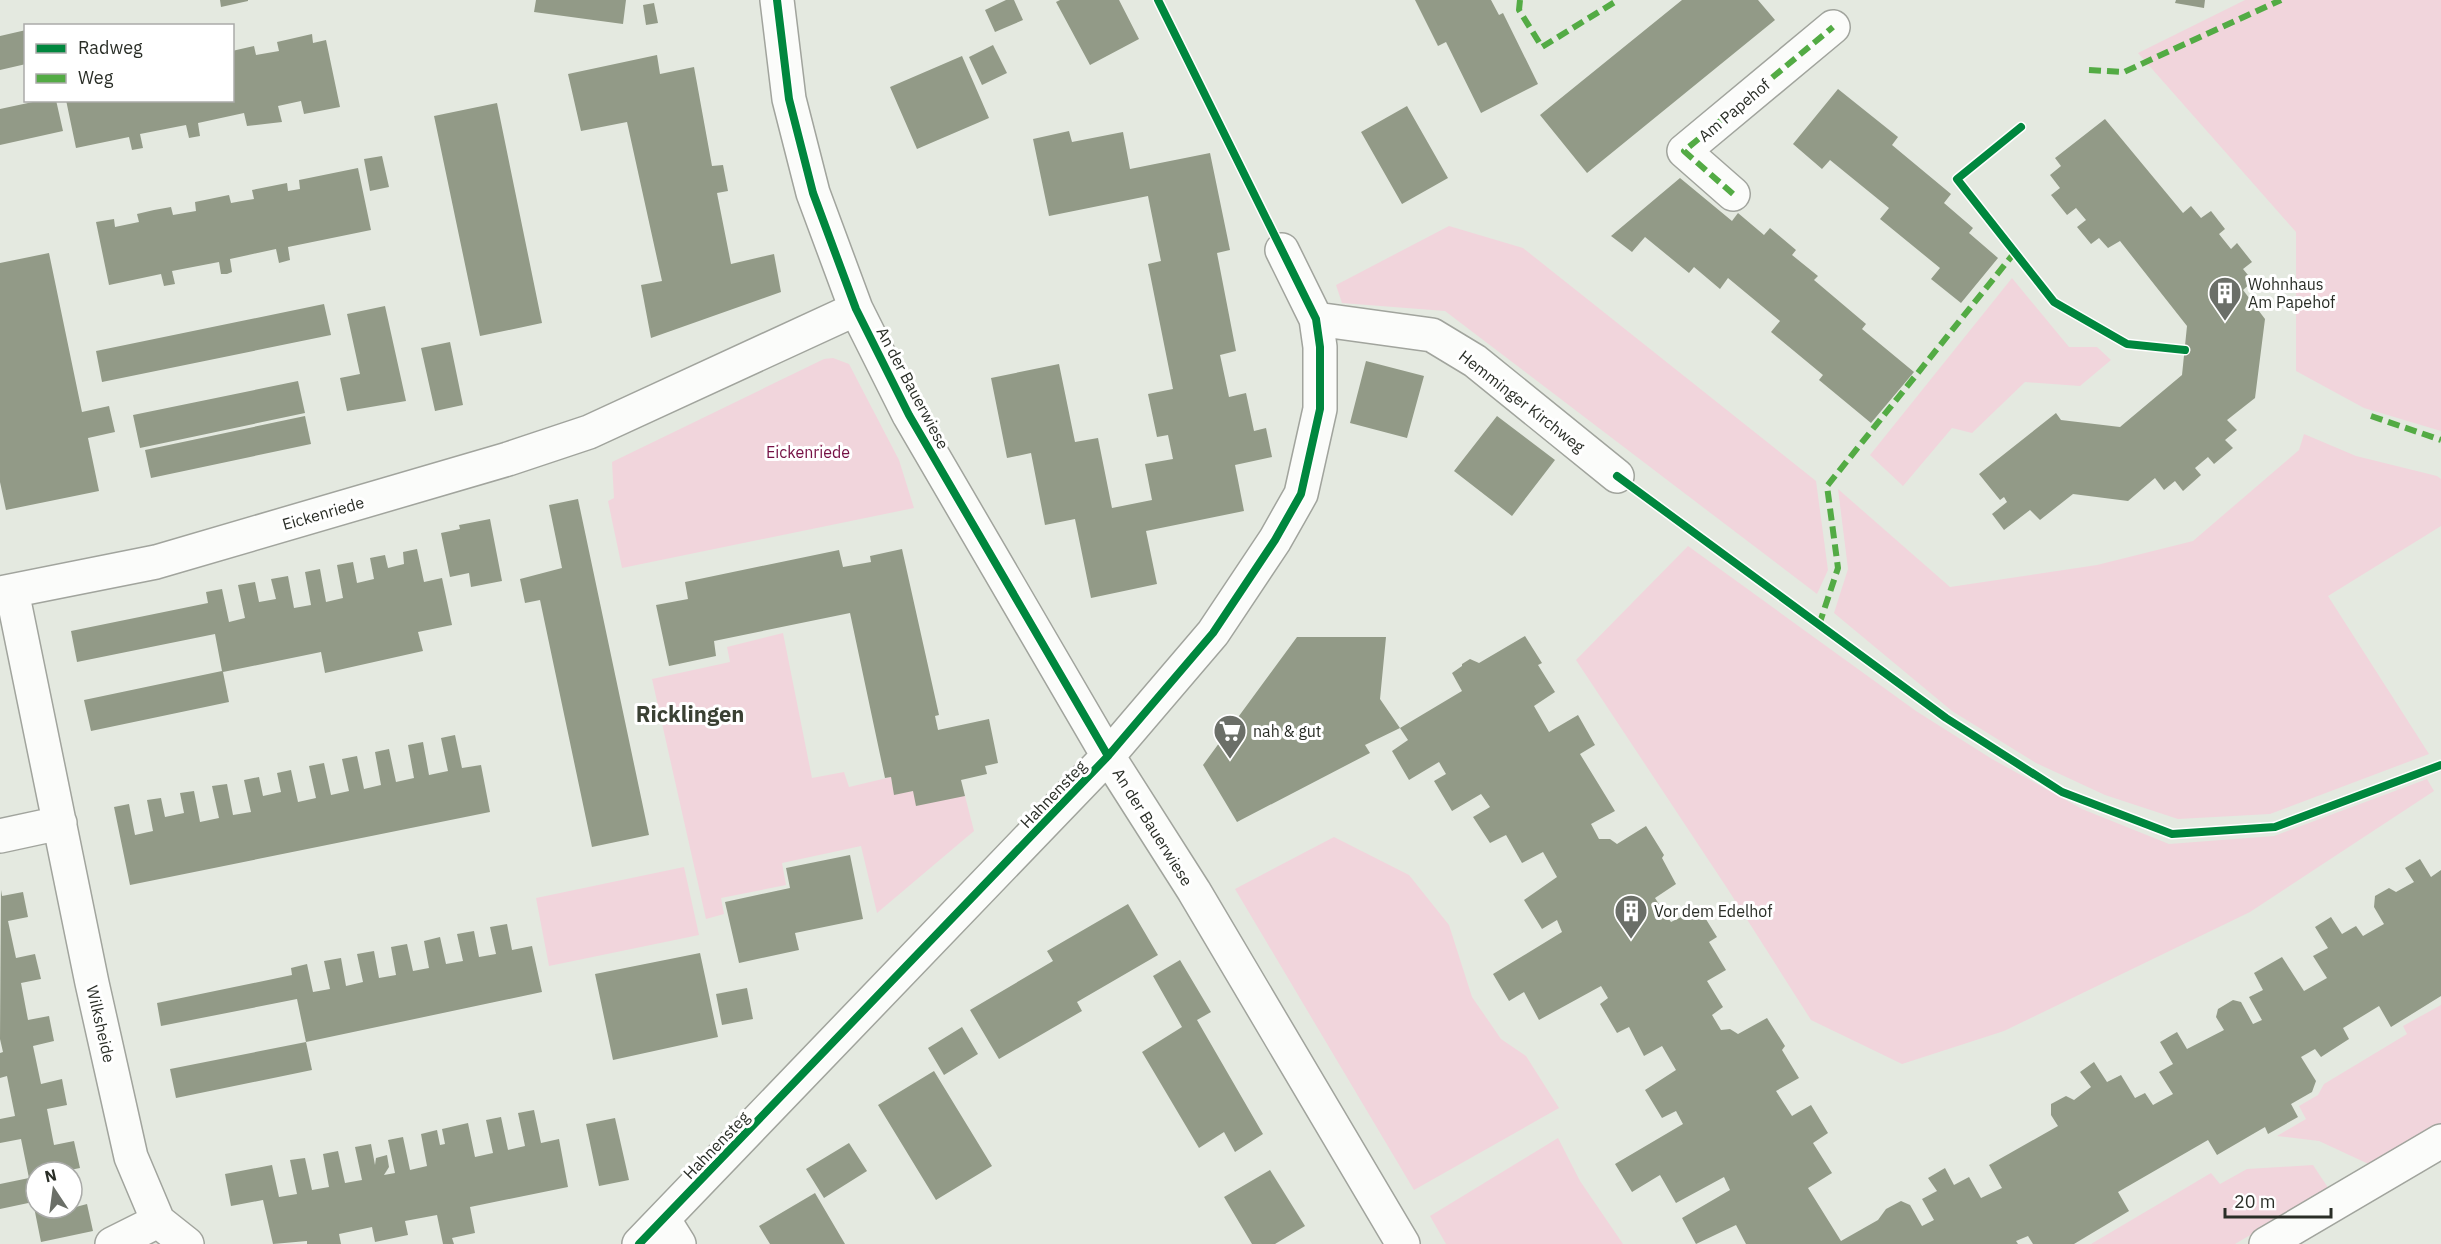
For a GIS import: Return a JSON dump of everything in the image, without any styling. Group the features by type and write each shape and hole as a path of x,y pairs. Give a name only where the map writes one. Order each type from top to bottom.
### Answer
{"street":[{"name":"An der Bauerwiese","path":"777,0 789,99 813,193 856,309 909,415 1108,756 1194,891 1403,1244"},
{"name":"Am Papehof","path":"1733,194 1684,151 1833,27"},
{"name":"Hahnensteg","path":"639,1244 671,1232 1108,756 1213,633 1275,540 1301,494 1320,409 1320,347 1316,319 1282,250"},
{"name":"Eickenriede","path":"6,592 156,562 508,459 589,432 856,309"},
{"name":"Hemminger Kirchweg","path":"1316,319 1432,335 1475,361 1617,476"},
{"name":"Wilksheide","path":"6,592 60,823 92,983 131,1157 158,1221 187,1244"},
{"path":"0,836 60,823"},
{"path":"2266,1244 2441,1141"},
{"path":"112,1244 158,1221"}],"green space":[{"path":"2245,0 2441,0 2441,431 2364,408 2296,371 2296,232 2138,53"},
{"path":"1449,226 1523,248 1816,481 1828,570 1817,594 1445,311 1342,303 1336,285"},
{"path":"2012,278 2069,347 2097,347 2111,360 2080,386 2025,382 1972,433 1952,428 1903,486 1870,455"},
{"name":"Eickenriede","path":"833,358 849,364 899,460 914,508 622,568 608,501 614,498 612,462 824,359"},
{"path":"2304,434 2356,456 2437,476 2441,479 2441,526 2328,596 2429,754 2270,814 2178,819 2105,795 2036,763 1952,711 1834,613 1848,569 1838,489 1950,587 2097,565 2193,541 2299,450"},
{"path":"1688,546 1916,711 1992,759 2082,809 2169,844 2274,836 2427,779 2434,791 2250,912 2004,1031 1902,1064 1811,1020 1727,888 1576,660"},
{"path":"783,633 812,778 844,772 849,787 891,777 894,794 913,791 965,796 974,831 877,913 861,846 782,863 786,885 721,898 724,914 706,919 652,679 730,662 727,647"},
{"path":"1334,837 1409,875 1449,925 1472,997 1501,1039 1526,1056 1559,1108 1414,1190 1235,889"},
{"path":"684,867 699,935 549,966 536,898"},
{"path":"2441,1005 2441,1128 2375,1167 2319,1141 2277,1136 2306,1119 2299,1106 2318,1095 2324,1084 2407,1034 2403,1026"},
{"path":"1558,1138 1580,1181 1623,1244 1446,1244 1430,1216"},
{"path":"2313,1165 2329,1189 2235,1244 2091,1244 2211,1173 2220,1184 2247,1169"}],"building":[{"path":"220,0 248,0 248,1 221,7"},
{"path":"536,0 626,0 623,24 534,12"},
{"path":"1006,0 1014,0 1023,20 995,32 985,10"},
{"path":"1060,0 1119,0 1139,39 1090,65 1056,2"},
{"path":"1415,0 1491,0 1499,15 1503,13 1538,84 1481,113 1446,42 1438,46"},
{"path":"1682,0 1758,0 1775,20 1587,173 1540,115"},
{"path":"2176,0 2205,0 2204,8 2175,3"},
{"path":"654,3 658,23 646,25 643,5"},
{"path":"24,30 24,64 0,70 0,36"},
{"path":"312,34 313,43 326,40 340,107 304,114 301,101 278,106 282,122 247,126 244,113 198,123 200,136 189,138 186,125 140,134 143,148 132,150 129,137 76,148 66,102 234,102 234,51 254,46 256,55 279,51 277,42"},
{"path":"993,45 1007,73 982,85 969,57"},
{"path":"657,55 660,74 694,67 712,166 723,165 728,191 717,193 731,264 774,254 781,292 651,338 641,285 662,281 627,122 581,131 568,74"},
{"path":"962,56 989,118 917,149 890,87"},
{"path":"1838,89 1898,137 1892,145 1951,194 1944,203 1973,228 1969,233 1998,258 1961,303 1931,279 1940,268 1880,219 1889,208 1830,160 1822,169 1793,144"},
{"path":"33,102 56,102 63,131 0,145 0,109"},
{"path":"497,103 542,323 480,336 434,116"},
{"path":"1407,106 1448,178 1402,204 1361,132"},
{"name":"Wohnhaus Am Papehof","path":"2105,119 2183,213 2191,206 2201,218 2211,211 2225,229 2219,234 2231,249 2237,243 2252,262 2243,269 2253,281 2243,290 2265,319 2255,398 2227,420 2237,430 2225,440 2233,448 2214,464 2208,457 2195,468 2201,475 2183,491 2175,481 2164,490 2155,478 2128,501 2073,494 2040,520 2030,510 2004,530 1992,514 2007,502 2004,497 2000,500 1979,474 2056,413 2061,420 2120,427 2182,375 2187,326 2120,241 2108,248 2099,238 2091,244 2077,227 2086,220 2076,208 2067,215 2051,195 2060,188 2050,175 2061,166 2055,158"},
{"path":"1069,131 1072,142 1123,132 1130,169 1210,153 1230,250 1217,253 1236,351 1220,355 1229,397 1246,393 1254,431 1266,428 1272,457 1235,465 1244,511 1146,531 1157,584 1091,598 1075,519 1045,525 1031,453 1007,458 991,378 1059,364 1075,442 1098,438 1112,508 1152,500 1145,464 1173,459 1168,435 1157,437 1148,394 1173,389 1148,264 1161,261 1148,196 1049,216 1033,139"},
{"path":"382,156 389,187 370,191 364,159"},
{"path":"358,168 371,230 288,247 290,260 279,263 276,249 230,259 232,272 227,274 221,274 219,262 172,271 175,284 164,286 161,274 109,285 96,222 114,219 115,227 139,222 137,214 154,210 171,207 173,215 196,211 195,202 229,195 231,203 254,199 252,190 287,183 288,191 300,189 299,180"},
{"path":"1680,178 1732,221 1738,213 1764,235 1770,228 1796,250 1792,255 1818,276 1814,280 1866,324 1862,329 1914,372 1871,423 1819,380 1823,375 1771,332 1780,321 1728,278 1720,289 1694,267 1689,273 1645,237 1632,252 1611,236"},
{"path":"49,253 82,412 109,406 115,432 88,438 99,491 6,510 0,482 0,263"},
{"path":"324,304 331,335 102,382 96,351"},
{"path":"385,306 406,401 347,411 340,378 360,374 347,314"},
{"path":"450,342 463,405 435,411 421,348"},
{"path":"1366,361 1424,376 1407,438 1350,423"},
{"path":"298,381 305,413 140,448 133,415"},
{"path":"305,416 311,444 151,478 145,450"},
{"path":"1497,416 1555,460 1512,516 1454,471"},
{"path":"578,499 649,835 592,847 540,600 525,603 520,579 562,568 549,505"},
{"path":"490,519 502,581 471,587 469,573 450,577 441,533 460,529 459,525"},
{"path":"417,549 424,582 442,578 452,625 418,632 423,651 325,673 321,652 223,672 229,702 91,731 84,700 222,671 215,634 77,662 71,631 208,603 206,592 222,589 229,622 245,618 238,585 255,582 259,602 276,599 271,579 288,576 294,608 311,605 305,572 320,569 326,602 343,598 337,565 353,562 357,583 374,579 370,558 385,555 388,568 404,564 403,552"},
{"path":"902,549 939,715 935,716 938,730 989,719 998,763 985,766 987,774 961,780 965,796 916,806 913,791 894,795 891,777 885,778 850,613 714,641 716,656 669,666 656,605 688,599 685,582 839,550 843,567 871,562 870,556"},
{"name":"Vor dem Edelhof","path":"1525,636 1542,663 1538,665 1555,692 1534,706 1549,732 1578,715 1595,745 1580,754 1615,811 1591,824 1599,839 1610,839 1617,844 1646,826 1664,855 1662,858 1676,884 1655,898 1671,922 1699,908 1717,937 1709,942 1726,970 1707,981 1723,1007 1712,1015 1721,1030 1730,1029 1738,1034 1767,1018 1785,1046 1782,1050 1799,1078 1776,1091 1792,1116 1811,1105 1828,1133 1813,1143 1832,1173 1808,1188 1841,1241 1878,1220 1886,1209 1901,1201 1910,1205 1922,1226 1934,1220 1922,1199 1937,1191 1928,1178 1945,1168 1954,1185 1969,1177 1981,1198 2002,1188 1989,1165 2058,1126 2051,1115 2051,1104 2066,1096 2074,1100 2091,1087 2080,1072 2094,1062 2107,1082 2121,1075 2135,1098 2145,1093 2153,1105 2173,1094 2159,1072 2173,1064 2160,1042 2177,1032 2187,1049 2224,1030 2216,1017 2218,1009 2233,1000 2241,1002 2253,1024 2262,1020 2249,997 2263,990 2254,973 2282,957 2304,991 2327,978 2313,956 2328,948 2315,927 2331,917 2342,934 2356,926 2363,936 2384,924 2374,907 2375,896 2389,888 2396,892 2414,882 2405,868 2420,859 2431,877 2441,870 2441,996 2391,1027 2379,1006 2343,1028 2349,1039 2321,1057 2315,1049 2301,1057 2316,1081 2312,1092 2291,1104 2298,1117 2268,1134 2265,1127 2217,1155 2208,1140 2118,1192 2129,1211 2074,1244 2033,1244 2028,1236 2016,1241 2018,1244 1746,1244 1736,1225 1696,1244 1682,1218 1730,1190 1724,1177 1676,1203 1660,1175 1632,1192 1615,1164 1683,1124 1676,1111 1662,1118 1645,1090 1676,1070 1662,1046 1644,1056 1629,1027 1617,1033 1600,1004 1608,998 1601,986 1539,1020 1524,992 1509,1001 1493,974 1562,932 1557,920 1542,929 1524,900 1557,877 1543,852 1522,863 1506,835 1490,843 1473,817 1490,807 1481,794 1452,811 1434,781 1446,774 1439,762 1409,780 1392,751 1408,740 1400,728 1462,691 1452,673 1462,664 1470,659 1479,663"},
{"path":"1297,637 1386,637 1380,699 1400,728 1365,745 1370,753 1237,822 1203,765"},
{"path":"455,735 462,768 481,765 490,812 130,885 114,807 129,804 135,835 153,831 147,800 161,798 165,817 184,813 180,793 194,791 200,822 219,818 212,786 227,784 233,815 251,812 244,780 259,777 263,796 281,792 277,773 291,770 298,802 316,798 309,766 324,763 331,795 349,791 342,759 357,756 364,789 381,785 375,752 389,749 396,782 414,778 408,745 423,742 429,775 448,771 441,738"},
{"path":"850,855 863,919 795,933 799,950 739,963 725,902 790,888 786,868"},
{"path":"1,890 2,896 23,892 28,917 8,921 16,958 35,954 41,979 21,983 28,1020 49,1016 54,1041 33,1046 41,1084 62,1079 67,1105 47,1109 54,1145 74,1141 78,1160 25,1160 21,1139 0,1143 0,1119 15,1116 7,1076 0,1078 0,1053 3,1052 0,1039"},
{"path":"1128,904 1158,955 1077,1002 1082,1011 999,1059 970,1010 1053,961 1047,951"},
{"path":"507,924 512,950 532,946 542,992 306,1042 297,999 161,1026 157,1003 292,975 291,968 307,964 313,992 330,989 324,961 341,958 346,986 363,982 357,954 374,951 379,978 396,975 391,947 407,944 413,971 429,968 424,941 440,937 446,964 463,961 457,934 474,931 479,957 496,954 490,927"},
{"path":"700,953 718,1037 613,1060 595,974"},
{"path":"1180,960 1211,1012 1197,1020 1263,1134 1235,1152 1224,1132 1199,1148 1142,1052 1182,1027 1153,976"},
{"path":"747,988 753,1019 722,1025 716,994"},
{"path":"962,1027 978,1054 944,1075 928,1048"},
{"path":"306,1042 312,1070 176,1098 170,1069"},
{"path":"934,1071 992,1166 936,1200 878,1105"},
{"path":"534,1110 541,1143 559,1139 568,1187 470,1207 475,1233 452,1238 454,1244 443,1244 437,1215 405,1221 408,1235 375,1242 372,1227 339,1234 341,1244 307,1244 307,1241 273,1244 263,1200 231,1206 225,1174 272,1165 279,1197 297,1194 290,1160 305,1158 312,1190 329,1187 323,1154 338,1151 345,1183 362,1180 355,1147 371,1144 375,1165 376,1158 387,1155 389,1167 384,1175 395,1173 388,1140 403,1137 410,1170 427,1166 421,1134 437,1130 440,1145 445,1144 442,1129 468,1123 475,1157 493,1153 486,1120 501,1117 508,1150 525,1146 518,1113"},
{"path":"615,1118 629,1180 599,1186 586,1124"},
{"path":"849,1143 867,1171 824,1198 806,1169"},
{"path":"1270,1170 1305,1226 1275,1244 1252,1244 1224,1197"},
{"path":"24,1179 24,1204 0,1209 0,1184"},
{"path":"815,1193 845,1244 770,1244 759,1226"},
{"path":"87,1204 93,1231 41,1242 37,1220 84,1220 84,1205"}],"marked path":[{"path":"1520,0 1519,10 1542,47 1618,0"},
{"path":"2089,70 2124,72 2281,0"},
{"path":"1733,194 1684,151 1833,27"},
{"path":"1819,625 1838,568 1827,486 2015,252"},
{"path":"2371,416 2441,440"}],"cycle path":[{"path":"777,0 789,99 813,193 856,309 909,415 1108,756"},
{"path":"639,1244 1108,756 1213,633 1275,540 1301,494 1320,409 1320,347 1316,319 1158,0"},
{"path":"2021,127 1957,179 2054,302 2127,344 2185,350"},
{"path":"1617,476 1946,718 2062,792 2172,834 2275,827 2441,765"}],"place":[{"name":"Wohnhaus Am Papehof","path":"2225,322"},
{"name":"nah & gut","path":"1230,760"},
{"name":"Vor dem Edelhof","path":"1631,940"}],"district":[{"name":"Ricklingen","path":"690,713"}]}
